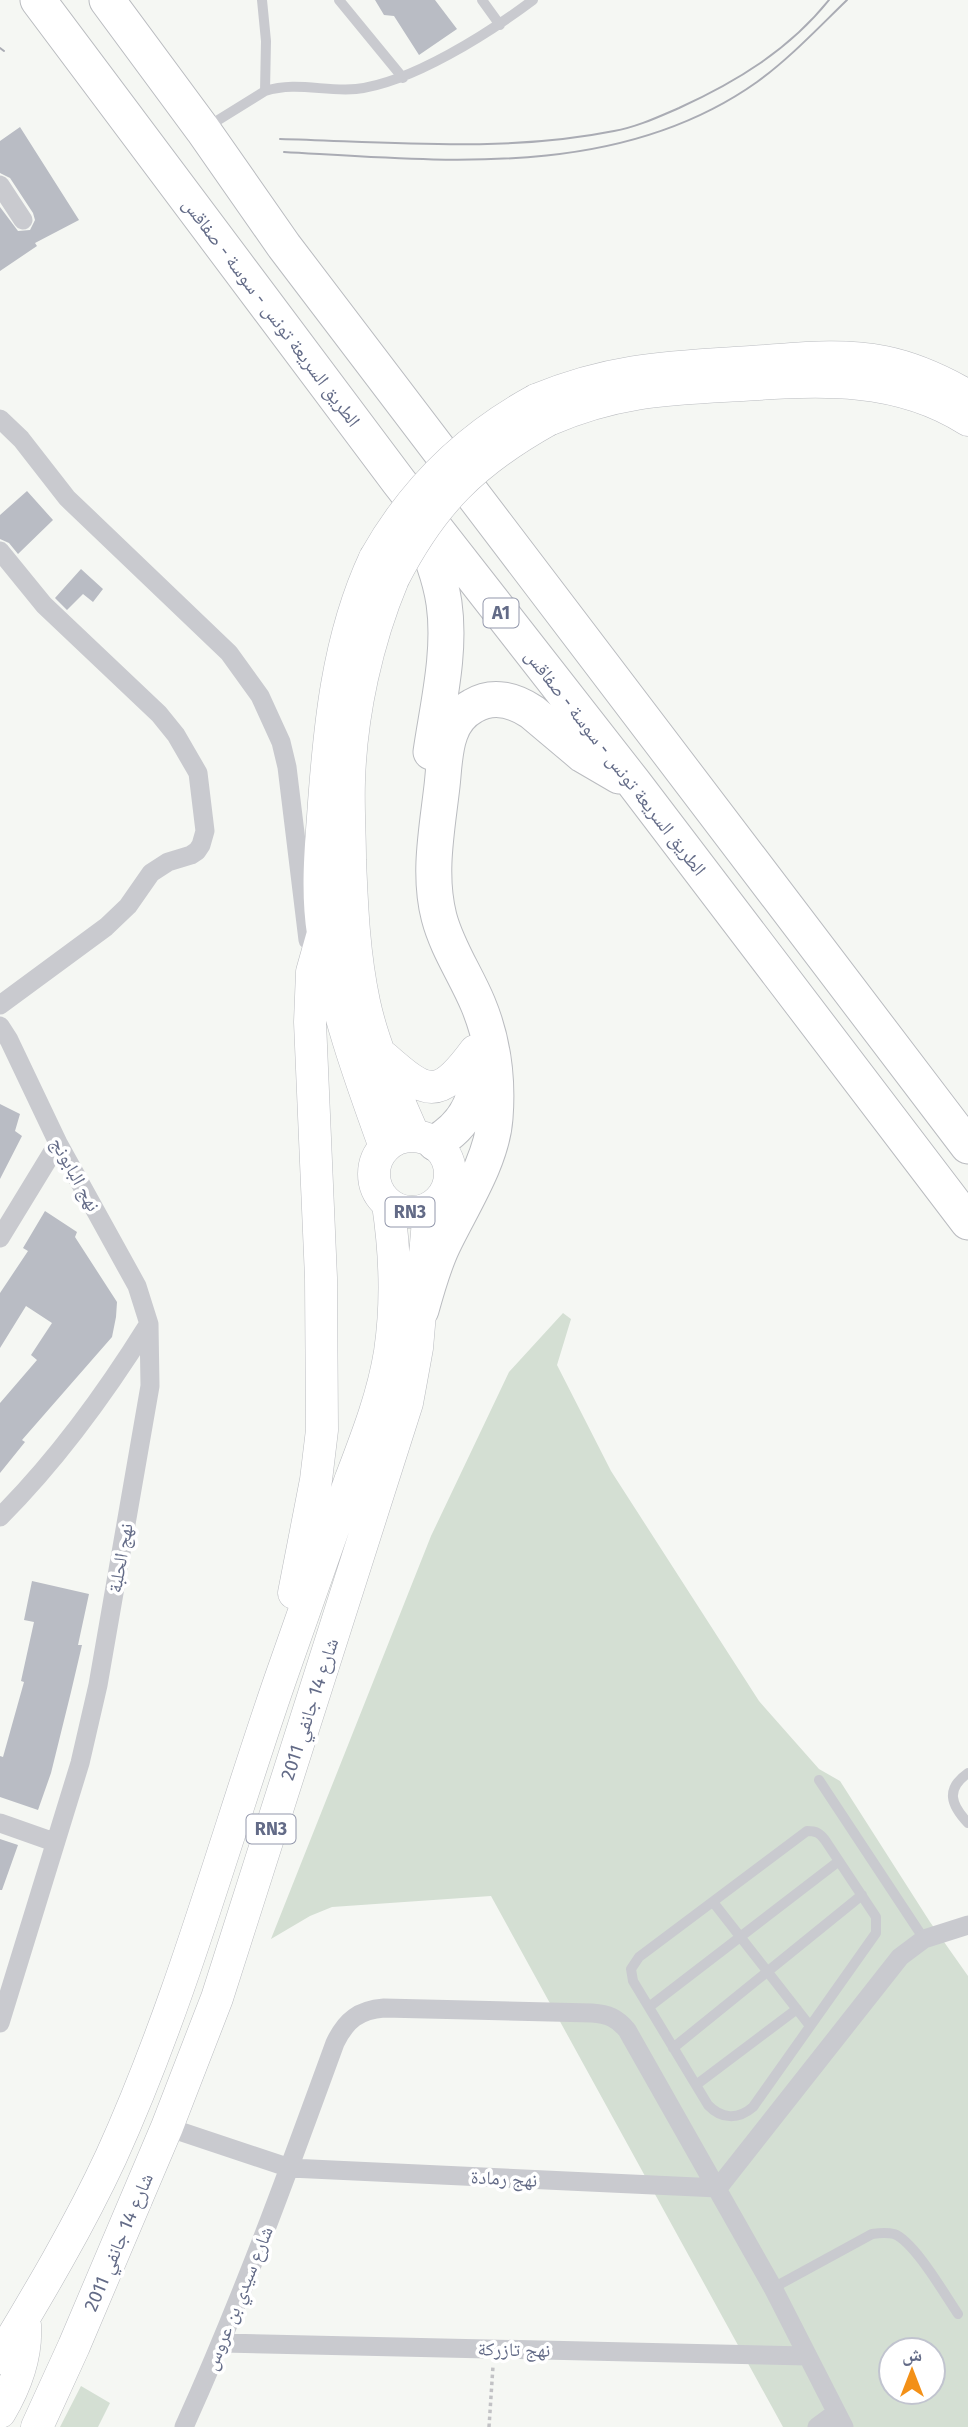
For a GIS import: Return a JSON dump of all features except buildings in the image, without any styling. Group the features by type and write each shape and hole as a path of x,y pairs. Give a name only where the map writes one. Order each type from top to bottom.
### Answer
{"highway":[{"name":"الطريق السريعة تونس - سوسة - صفاقس","path":"38,0 399,482 634,783 968,1222"},
{"name":"A1","path":"107,0 284,246 968,1146"},
{"path":"542,410 584,382 639,370 840,357 887,362 909,368 968,396"},
{"path":"425,1140 378,1051 364,1004 354,943 349,782 353,737 364,674 379,617 384,569 403,513 453,457 493,426 542,410 596,402 643,391 818,380 866,383 890,388 942,406 968,420"},
{"path":"384,569 359,595 347,633 330,730 320,904 323,933 339,1007 385,1147 403,1136 425,1140 458,1128 472,1105 478,1080 475,1051 467,1026 429,940 419,906 417,854 444,660 446,622 439,578 431,554 399,482"},
{"path":"421,1310 434,1267 487,1152 495,1120 495,1085 490,1040 478,1004 446,938 436,903 434,860 449,735 463,713 473,706 497,699 510,701 532,712 595,764 634,783"},
{"path":"279,1682 282,1646 316,1480 322,1430 321,1278 310,1021 312,972 323,933"},
{"path":"378,1051 413,1082 435,1087 452,1080 475,1051"},
{"path":"933,1102 954,1106 968,1113"},
{"name":"RN3","path":"388,1204 408,1212 429,1209 438,1202 450,1184 449,1161 425,1140"},
{"name":"شارع 14 جانفي 2011","path":"0,2358 88,2203 135,2101 203,1914 279,1682 371,1423 387,1370 392,1335 393,1257 388,1204 379,1194 374,1182 377,1158 385,1147"},
{"name":"شارع 14 جانفي 2011","path":"37,2427 167,2127 217,1998 399,1429 412,1377 421,1310 429,1209"},
{"path":"0,2412 22,2364 25,2316"},
{"path":"17,2427 48,2374 74,2346"}],"street":[{"path":"0,185 23,220"},
{"path":"0,419 21,439 67,498 229,653 260,696 281,742 290,786 312,972"},
{"path":"0,551 44,605 159,713 176,735 198,773 205,831 197,850 191,855 167,862 151,873 128,906 97,935 0,1005"},
{"name":"نهج البابونج","path":"0,1026 58,1143 127,1266 137,1286 149,1324"},
{"path":"0,1238 58,1143"},
{"path":"0,1517 74,1435 117,1376 149,1324"},
{"name":"نهج الحلبة","path":"0,2023 80,1763 98,1685 150,1385 149,1324"},
{"path":"117,1376 135,1376 150,1385"},
{"path":"0,1823 54,1842"},
{"path":"718,2188 900,1957 924,1939 968,1925"},
{"name":"شارع سيدي بن عروس","path":"184,2427 222,2343 342,2028 357,2014 384,2008 592,2013 612,2017 627,2030 773,2288 840,2420"},
{"name":"نهج رمادة","path":"167,2127 290,2168 718,2188"},
{"name":"نهج تازركة","path":"222,2343 807,2356"},
{"path":"817,2427 840,2420"}],"lane":[{"path":"261,0 267,41 265,90"},
{"path":"339,0 403,78"},
{"path":"482,0 500,25"},
{"path":"203,130 265,90 286,85 353,89 403,78 500,25 533,0"},
{"path":"968,1773 957,1781 953,1796 957,1810 968,1823"},
{"path":"819,1780 924,1939"},
{"path":"807,1831 821,1834 839,1861 876,1917 876,1933 753,2107 734,2117 719,2114 708,2105 633,1981 632,1964 807,1831"},
{"path":"649,2007 839,1861"},
{"path":"673,2048 862,1895"},
{"path":"713,1902 810,2026"},
{"path":"696,2085 797,2010"},
{"path":"753,2107 768,2124"},
{"path":"773,2288 872,2235 883,2233 903,2239 911,2247 958,2314"}],"path":[{"path":"489,2427 494,2349"}],"shaded area":[{"path":"563,1313 571,1319 557,1365 611,1471 759,1701 819,1769 840,1781 930,1922 968,1976 968,2427 783,2427 491,1896 332,1907 310,1916 271,1939 431,1536 509,1372"},
{"path":"81,2386 110,2403 98,2427 60,2427"}],"tram line":[{"path":"280,139 489,144 573,138 623,129 679,108 741,76 797,34 829,0"},
{"path":"284,152 468,160 589,150 647,136 704,114 757,82 792,53 847,0"},
{"path":"0,48 4,51"}]}
